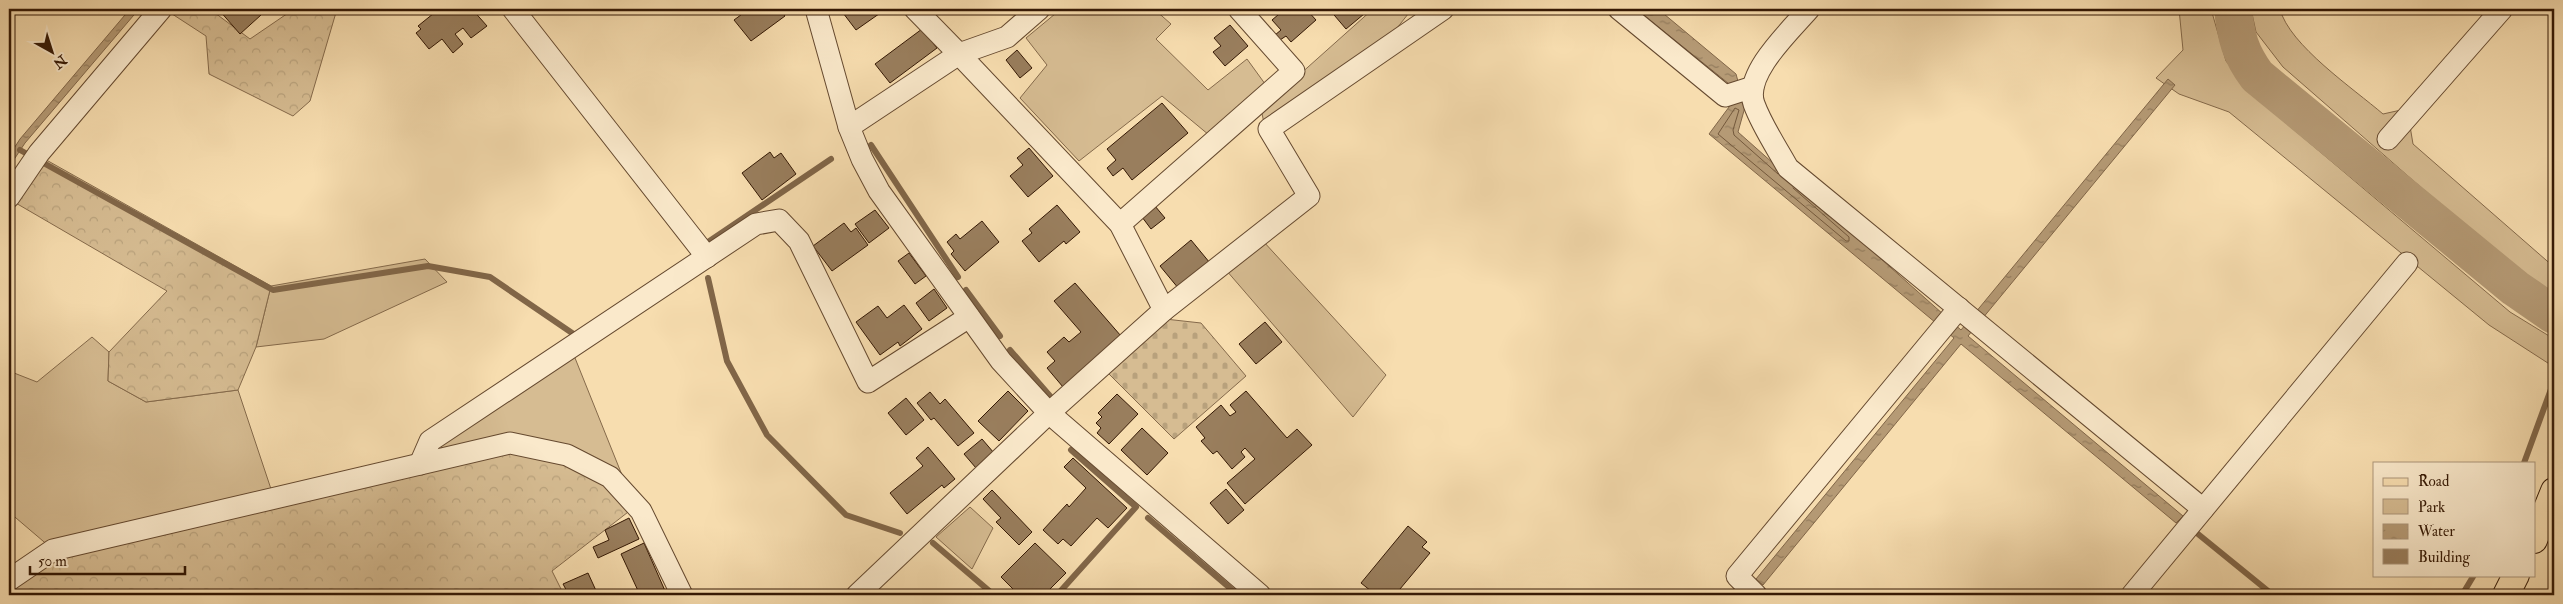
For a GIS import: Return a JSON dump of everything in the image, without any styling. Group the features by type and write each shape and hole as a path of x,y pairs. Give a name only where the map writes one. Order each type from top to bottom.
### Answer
{"main road":[{"path":"2536,535 2554,491"},
{"path":"2506,595 2516,576"}],"street":[{"path":"9,198 35,158 161,9"},
{"path":"513,9 707,256"},
{"path":"816,9 849,127 862,159 879,191 1001,361 1049,413 1260,595"},
{"path":"915,9 1120,224 1164,310"},
{"path":"849,127 959,54 1007,37 1039,9"},
{"path":"1120,224 1294,71 1239,9"},
{"path":"856,595 1049,413 1164,310 1309,196 1269,129 1443,9"},
{"path":"1619,9 1725,96 1753,87"},
{"path":"1809,9 1758,70 1753,87 1753,103 1788,168 1960,320 2203,509"},
{"path":"2388,139 2502,9"},
{"path":"420,464 430,441 756,224 779,220 800,241 868,382 969,317"},
{"path":"2132,595 2407,263"},
{"path":"1756,595 1737,576 1960,320"},
{"path":"9,580 54,550 510,443 567,455 610,477 641,511 682,595"}],"green space":[{"path":"214,9 215,13 250,39 294,9 337,9 310,101 293,116 209,74 206,36 166,10"},
{"path":"1061,9 1154,9 1171,24 1156,39 1208,90 1247,59 1268,88 1209,135 1162,96 1079,161 1020,98 1047,65 1026,38"},
{"path":"1373,9 1412,9 1386,42 1264,123 1261,109"},
{"path":"2179,9 2211,9 2226,61 2255,97 2510,312 2554,339 2554,367 2489,325 2229,112 2179,94 2156,78 2183,50"},
{"path":"2251,9 2280,9 2286,23 2296,37 2324,66 2383,114 2401,110 2410,126 2413,144 2554,267 2554,298 2541,292 2283,67 2256,32"},
{"path":"41,157 271,286 256,347 238,390 146,402 108,381 109,352 167,291 14,202"},
{"path":"1263,241 1386,375 1353,417 1226,270"},
{"path":"425,259 447,282 324,339 256,347 271,286"},
{"path":"1165,319 1201,323 1246,376 1174,439 1106,371"},
{"path":"92,337 109,352 108,381 146,402 238,390 272,492 50,547 9,512 9,371 37,382"},
{"path":"573,353 622,475 443,451 440,443"},
{"path":"512,451 567,462 604,482 632,509 552,571 564,595 9,595 9,586 52,558"},
{"path":"970,507 993,528 972,569 936,537"}],"water":[{"path":"130,9 139,9 25,143 9,167 9,156 20,139"},
{"path":"1636,9 1658,9 1736,74 1745,107 1738,132 1961,330 2168,79 2175,85 1968,336 2183,516 2176,523 1961,344 1763,585 1756,579 1954,338 1709,134 1732,103 1728,83"}],"building":[{"path":"220,9 255,9 261,15 240,34"},
{"path":"439,9 472,9 487,26 471,38 463,28 455,34 463,44 453,53 442,39 429,49 416,33 421,29 418,26"},
{"path":"749,9 780,9 785,16 751,41 734,20"},
{"path":"840,9 886,9 856,30"},
{"path":"1285,9 1306,9 1316,20 1291,42 1286,36 1280,40 1275,35 1281,30 1272,20"},
{"path":"1329,9 1370,9 1346,29"},
{"path":"1230,25 1248,46 1225,66 1213,52 1221,46 1214,38"},
{"path":"922,29 937,48 890,83 875,64"},
{"path":"1017,50 1032,68 1020,78 1006,60"},
{"path":"1162,103 1188,133 1132,180 1123,168 1113,176 1107,168 1116,160 1107,149"},
{"path":"1029,148 1053,176 1028,197 1010,176 1023,165 1017,158"},
{"path":"770,152 774,158 781,153 796,174 762,200 742,173"},
{"path":"1057,205 1080,232 1066,244 1064,241 1039,262 1022,241 1032,233 1029,229"},
{"path":"1155,206 1165,218 1151,229 1142,217"},
{"path":"875,210 889,228 869,243 855,224"},
{"path":"982,221 999,242 965,271 951,254 954,251 947,242 956,234 960,239"},
{"path":"844,223 851,232 856,228 868,245 832,271 813,246"},
{"path":"1191,240 1210,263 1179,289 1160,266"},
{"path":"909,253 926,276 915,284 898,261"},
{"path":"1075,283 1121,336 1063,387 1047,368 1055,361 1047,352 1064,337 1069,342 1081,332 1054,301"},
{"path":"934,289 947,308 929,321 916,303"},
{"path":"904,305 922,329 900,346 898,342 880,355 856,322 878,306 887,318"},
{"path":"1265,322 1282,342 1256,364 1239,344"},
{"path":"1008,391 1028,411 999,441 978,421"},
{"path":"1246,391 1287,438 1297,429 1312,445 1245,504 1227,483 1255,459 1245,448 1241,452 1245,457 1232,469 1217,451 1213,454 1201,441 1205,438 1196,427 1221,405 1230,416 1236,412 1230,405"},
{"path":"930,392 940,404 945,399 974,433 958,446 934,418 931,420 917,403"},
{"path":"1117,394 1138,414 1109,444 1097,433 1101,428 1096,423 1102,417 1098,413"},
{"path":"906,398 924,420 906,435 888,413"},
{"path":"1142,428 1168,453 1147,475 1121,450"},
{"path":"982,439 994,453 976,468 964,454"},
{"path":"928,447 955,479 944,488 942,485 907,514 890,493 923,466 916,458"},
{"path":"1073,458 1127,508 1108,528 1097,518 1071,546 1063,539 1058,544 1043,530 1067,504 1069,507 1086,488 1064,467"},
{"path":"1226,489 1244,510 1228,524 1210,503"},
{"path":"992,490 1032,532 1019,545 996,522 1001,518 983,499"},
{"path":"629,518 639,539 598,558 593,547 609,540 605,530"},
{"path":"1408,526 1427,542 1422,547 1430,553 1395,595 1376,595 1361,583"},
{"path":"644,543 666,593 661,595 640,595 621,554"},
{"path":"1035,543 1066,573 1044,595 1019,595 1001,577"},
{"path":"588,573 598,595 569,595 563,584"}],"waterway":[{"path":"2233,9 2240,44 2246,60 2257,76 2515,288 2554,315"},
{"path":"871,145 958,277"},
{"path":"20,150 273,290 428,266 490,277 575,335 579,333"},
{"path":"708,242 831,159"},
{"path":"708,278 727,361 767,435 846,515 900,533"},
{"path":"966,290 1000,336"},
{"path":"1010,350 1050,396"},
{"path":"2524,462 2554,381"},
{"path":"1057,595 1136,507 1071,450"},
{"path":"1148,518 1238,595"},
{"path":"2198,534 2273,595"},
{"path":"933,543 994,595"},
{"path":"2462,595 2473,576"},
{"path":"2550,595 2554,588"}]}
